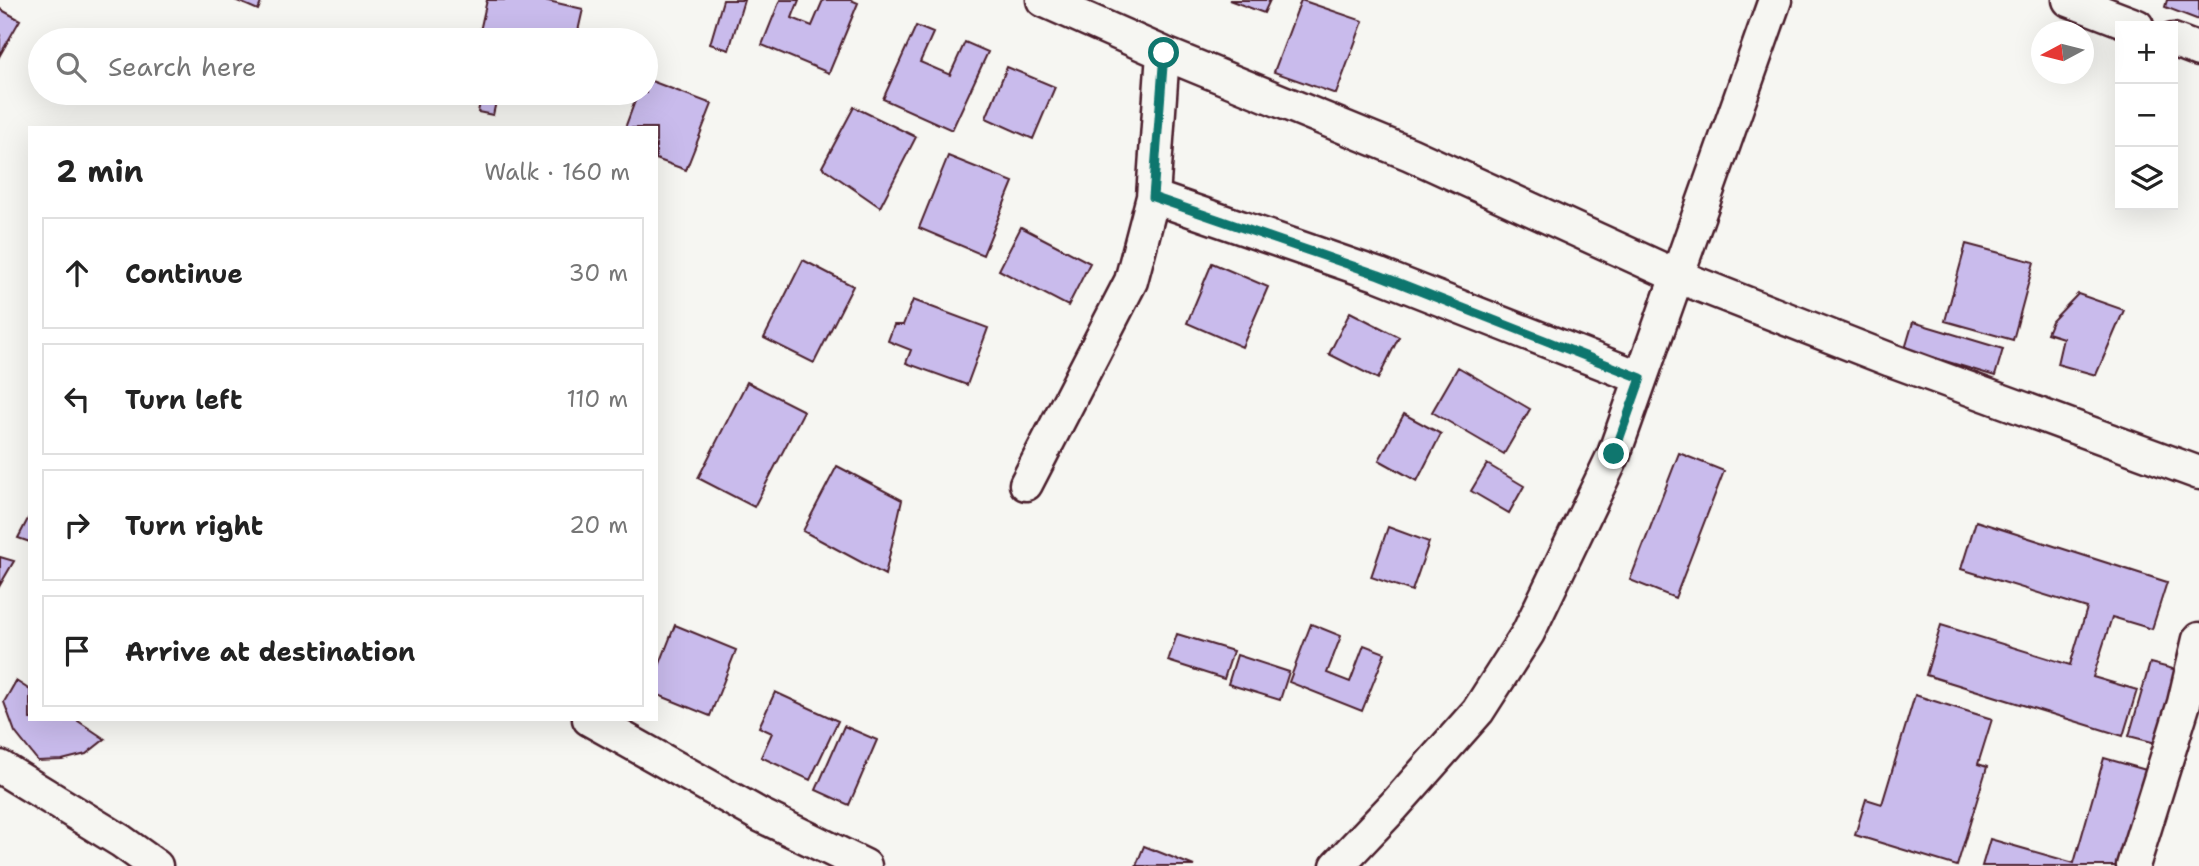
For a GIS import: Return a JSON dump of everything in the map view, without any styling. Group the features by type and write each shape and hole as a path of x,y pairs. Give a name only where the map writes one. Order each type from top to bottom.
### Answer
{"street":[{"path":"1043,0 1410,155 1677,276 1891,360 2199,473"},
{"path":"1337,866 1478,711 1528,632 1614,454 1775,0"},
{"path":"2069,0 2124,21"},
{"path":"2178,42 2199,50"},
{"path":"1026,484 1130,281 1153,197 1164,53"},
{"path":"1153,197 1379,275 1641,378"},
{"path":"2133,866 2184,703 2199,639"},
{"path":"593,721 760,815 865,866"},
{"path":"0,767 121,841 156,866"}],"building":[{"path":"235,0 262,0 258,10"},
{"path":"487,0 544,0 583,9 579,28 481,28"},
{"path":"723,0 744,0 729,50 710,44"},
{"path":"780,0 799,0 792,18 812,26 823,0 851,0 858,3 829,73 762,45"},
{"path":"1229,0 1270,0 1264,13"},
{"path":"1301,0 1363,21 1336,94 1274,72"},
{"path":"2167,0 2199,0 2199,20 2165,7"},
{"path":"0,9 20,20 0,55"},
{"path":"916,26 933,33 920,62 950,75 965,42 988,52 952,130 883,99"},
{"path":"1007,67 1055,87 1033,139 986,118"},
{"path":"658,84 712,104 686,170 658,160 658,126 626,126 634,105 658,105"},
{"path":"479,105 495,105 493,115 478,112"},
{"path":"854,107 916,137 880,207 822,167"},
{"path":"948,156 1013,182 983,255 919,228"},
{"path":"1021,227 1090,263 1068,306 999,270"},
{"path":"1966,244 2034,262 2013,340 1945,321"},
{"path":"803,260 853,286 814,363 764,338"},
{"path":"1212,263 1268,287 1242,347 1187,323"},
{"path":"2078,294 2124,310 2096,375 2057,364 2063,338 2047,333 2052,321"},
{"path":"913,300 988,328 967,385 906,363 911,350 888,341 894,325 903,325"},
{"path":"1350,312 1399,337 1378,379 1329,354"},
{"path":"1913,322 2003,349 1995,376 1905,349"},
{"path":"1458,367 1530,409 1504,454 1432,412"},
{"path":"747,382 804,411 754,507 698,478"},
{"path":"1404,414 1441,434 1417,481 1379,460"},
{"path":"1679,453 1724,471 1675,598 1630,580"},
{"path":"1487,464 1524,486 1509,513 1471,491"},
{"path":"837,466 902,500 885,575 803,531"},
{"path":"28,519 28,541 18,538"},
{"path":"1976,521 2167,582 2152,629 2112,617 2093,677 2137,690 2123,736 1926,675 1941,625 2070,665 2087,608 1961,569"},
{"path":"1388,527 1429,542 1412,591 1371,577"},
{"path":"0,557 14,561 0,585"},
{"path":"1311,624 1341,636 1327,673 1350,682 1364,645 1385,653 1362,711 1289,682"},
{"path":"675,625 736,650 710,716 658,695 658,669"},
{"path":"1177,634 1233,651 1224,679 1168,661"},
{"path":"1237,655 1289,672 1280,700 1228,684"},
{"path":"2150,663 2177,670 2156,743 2129,736"},
{"path":"16,681 28,689 28,721 78,721 105,739 86,754 62,760 38,761 15,732 4,702"},
{"path":"775,692 838,721 810,780 761,757 772,733 759,727"},
{"path":"1915,695 1992,719 1978,764 1987,767 1957,866 1855,835 1866,799 1882,804"},
{"path":"844,726 877,740 849,805 816,790"},
{"path":"2104,758 2146,770 2118,866 1982,866 1990,839 2074,863"},
{"path":"1144,846 1194,866 1136,866"}],"route":[{"path":"1164,53 1153,197 1379,275 1641,378 1614,454"}]}
